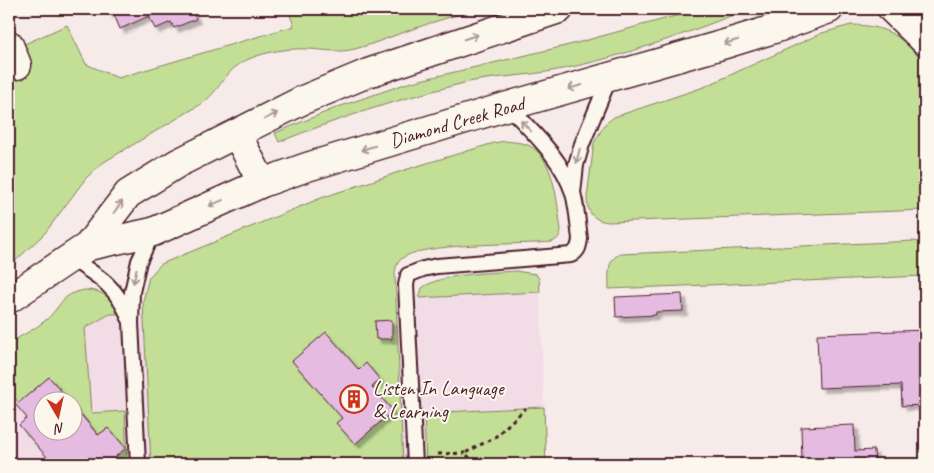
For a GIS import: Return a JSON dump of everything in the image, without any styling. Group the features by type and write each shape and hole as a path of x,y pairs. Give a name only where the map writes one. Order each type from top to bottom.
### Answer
{"main road":[{"name":"Diamond Creek Road","path":"9,299 79,252 128,194 178,163 303,100 368,73 559,9"},
{"name":"Diamond Creek Road","path":"79,252 153,232 262,183 315,164 508,106 609,79 778,28 829,9"},
{"path":"892,9 925,41"},
{"path":"237,134 262,183"}],"lane":[{"path":"573,194 576,165 582,144 609,79"},
{"path":"415,464 406,285 408,275 423,268 437,266 571,255 577,252 580,239 573,194 562,168 553,155 508,106"},
{"path":"138,464 131,323 132,292 139,261 153,232"},
{"path":"79,252 124,305 131,323"}],"path":[{"path":"475,464 465,453 496,437 526,408"}],"shaded area":[{"path":"540,292 546,464 9,464 9,371 110,314"}],"green space":[{"path":"288,9 479,9 430,23 355,49 338,51 294,49 263,54 241,63 228,74 203,103 104,162 86,178 45,233 9,267 9,51 67,25 86,64 118,78 294,26"},
{"path":"701,9 748,9 674,37 597,61 546,72 467,82 366,110 279,142 275,133 338,107 408,83 569,45"},
{"path":"851,25 875,27 893,34 925,64 925,210 608,222 594,217 589,211 587,197 594,143 605,124 614,117 704,87 822,33"},
{"path":"505,141 528,145 537,151 544,160 556,195 560,234 552,242 449,247 412,254 399,261 395,276 403,464 151,464 143,301 149,277 161,264 321,198 414,167"},
{"path":"914,241 925,243 925,276 609,289 609,268 613,259 621,254"},
{"path":"515,271 536,274 539,279 540,292 419,298 422,288 441,279"},
{"path":"91,290 101,293 109,299 117,314 110,314 85,328 91,413 125,411 127,464 123,464 116,456 126,448 108,428 98,435 82,415 82,390 60,390 49,377 19,403 9,390 9,343 46,320 62,301 77,292"},
{"path":"544,407 546,464 426,464 424,413"}],"building":[{"path":"107,9 191,9 196,19 174,28 171,22 155,29 149,16 120,29 113,12 109,14"},
{"path":"682,294 683,311 656,312 656,315 616,317 615,297"},
{"path":"392,320 392,339 376,339 375,321"},
{"path":"925,330 925,405 902,406 901,385 819,388 817,334"},
{"name":"Listen In Language & Learning","path":"326,332 359,370 366,363 380,380 372,387 393,411 355,444 336,423 342,418 292,361"},
{"path":"49,377 60,390 34,390"},
{"path":"32,391 32,440 19,425 27,418 16,405"},
{"path":"82,416 98,435 108,428 126,448 116,456 123,464 53,464 32,440 82,440"},
{"path":"854,425 855,451 874,450 875,464 802,464 801,427"}],"place":[{"name":"Listen In Language & Learning","path":"354,399"}]}
